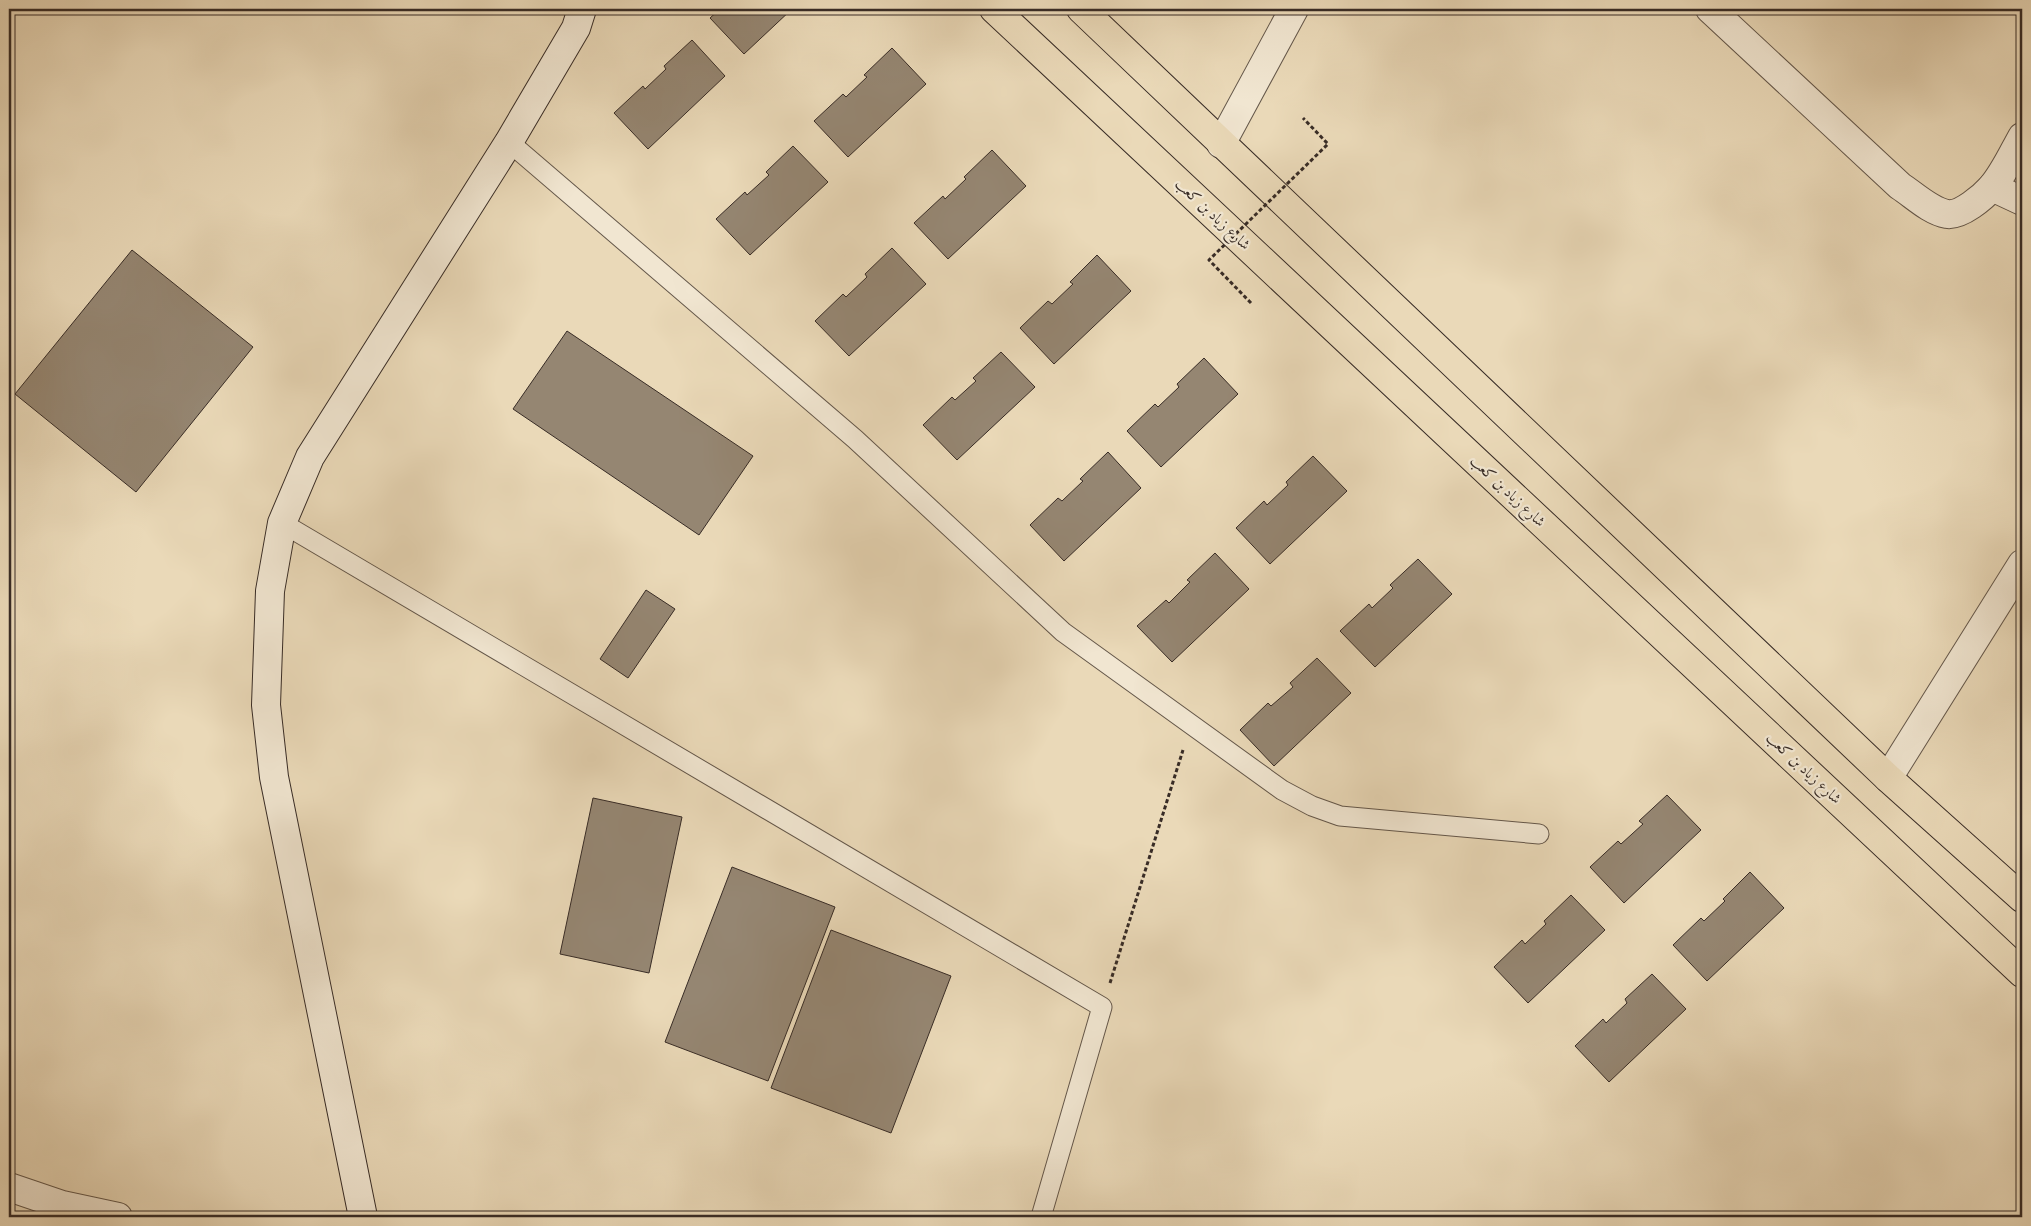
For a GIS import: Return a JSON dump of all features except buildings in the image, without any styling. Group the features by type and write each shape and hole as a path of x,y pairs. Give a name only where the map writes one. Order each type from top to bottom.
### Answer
{"highway":[{"name":"شارع زياد بن كعب","path":"994,9 2022,974"},
{"path":"1081,9 1888,778 2022,898"}],"street":[{"path":"363,1217 298,903 272,759 266,705 270,591 282,523 310,457 509,142 579,18 596,9"},
{"path":"1221,144 1294,9"},
{"path":"1710,9 1900,186 1925,203 1946,214 1957,213 1967,208 1992,187 2022,137"},
{"path":"1992,187 2022,201"},
{"path":"1888,778 2022,564"},
{"path":"9,1187 62,1205 118,1217"}],"lane":[{"path":"509,142 855,439 1063,632 1282,790 1312,806 1340,816 1540,834"},
{"path":"282,523 1102,1007 1041,1217"}],"path":[{"path":"1251,303 1209,260 1328,144 1303,118"},
{"path":"1102,1007 1191,724"}]}
